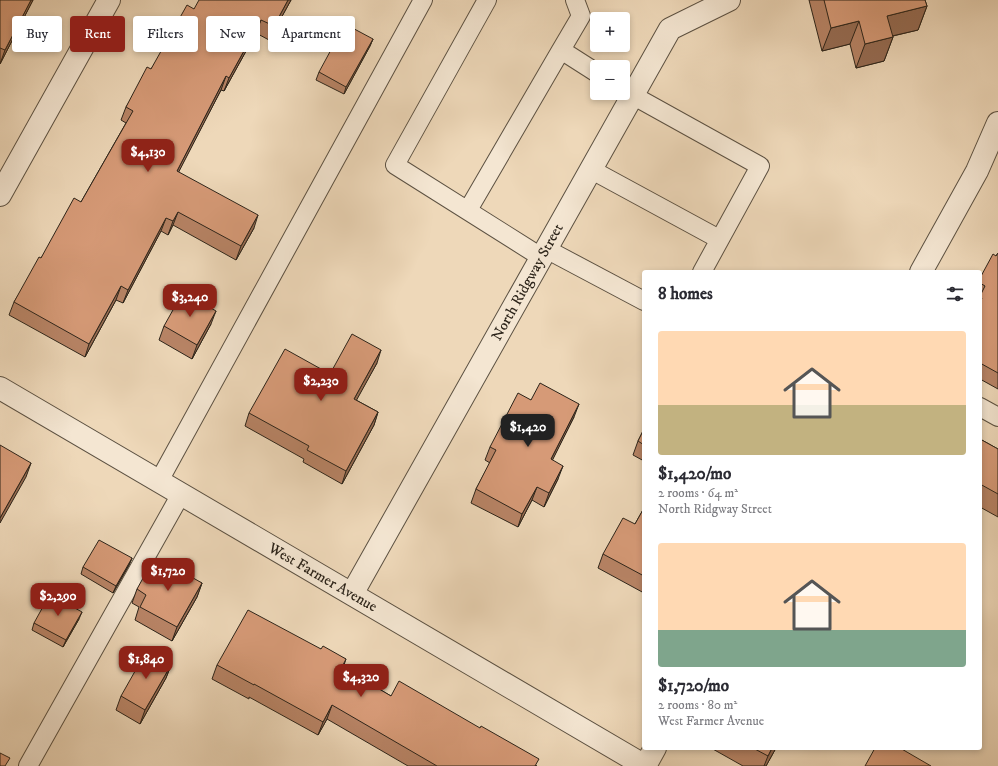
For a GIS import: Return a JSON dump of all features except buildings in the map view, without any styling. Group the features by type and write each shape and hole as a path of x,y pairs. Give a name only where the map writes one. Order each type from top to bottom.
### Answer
{"street":[{"path":"0,195 109,0"},
{"name":"North Ridgway Street","path":"630,88 670,29 729,0"},
{"name":"North Ridgway Street","path":"352,594 544,253 590,169 623,100"},
{"path":"922,270 977,171 997,126"},
{"name":"West Farmer Avenue","path":"0,388 645,766"},
{"path":"645,766 654,750"}],"lane":[{"path":"159,481 423,0"},
{"path":"487,0 394,165 468,210 544,253 642,300"},
{"path":"468,210 581,16 575,0"},
{"path":"562,50 590,68"},
{"path":"630,94 760,166 703,270"},
{"path":"590,169 719,239"},
{"path":"982,408 998,417"},
{"path":"28,766 181,494"}]}
